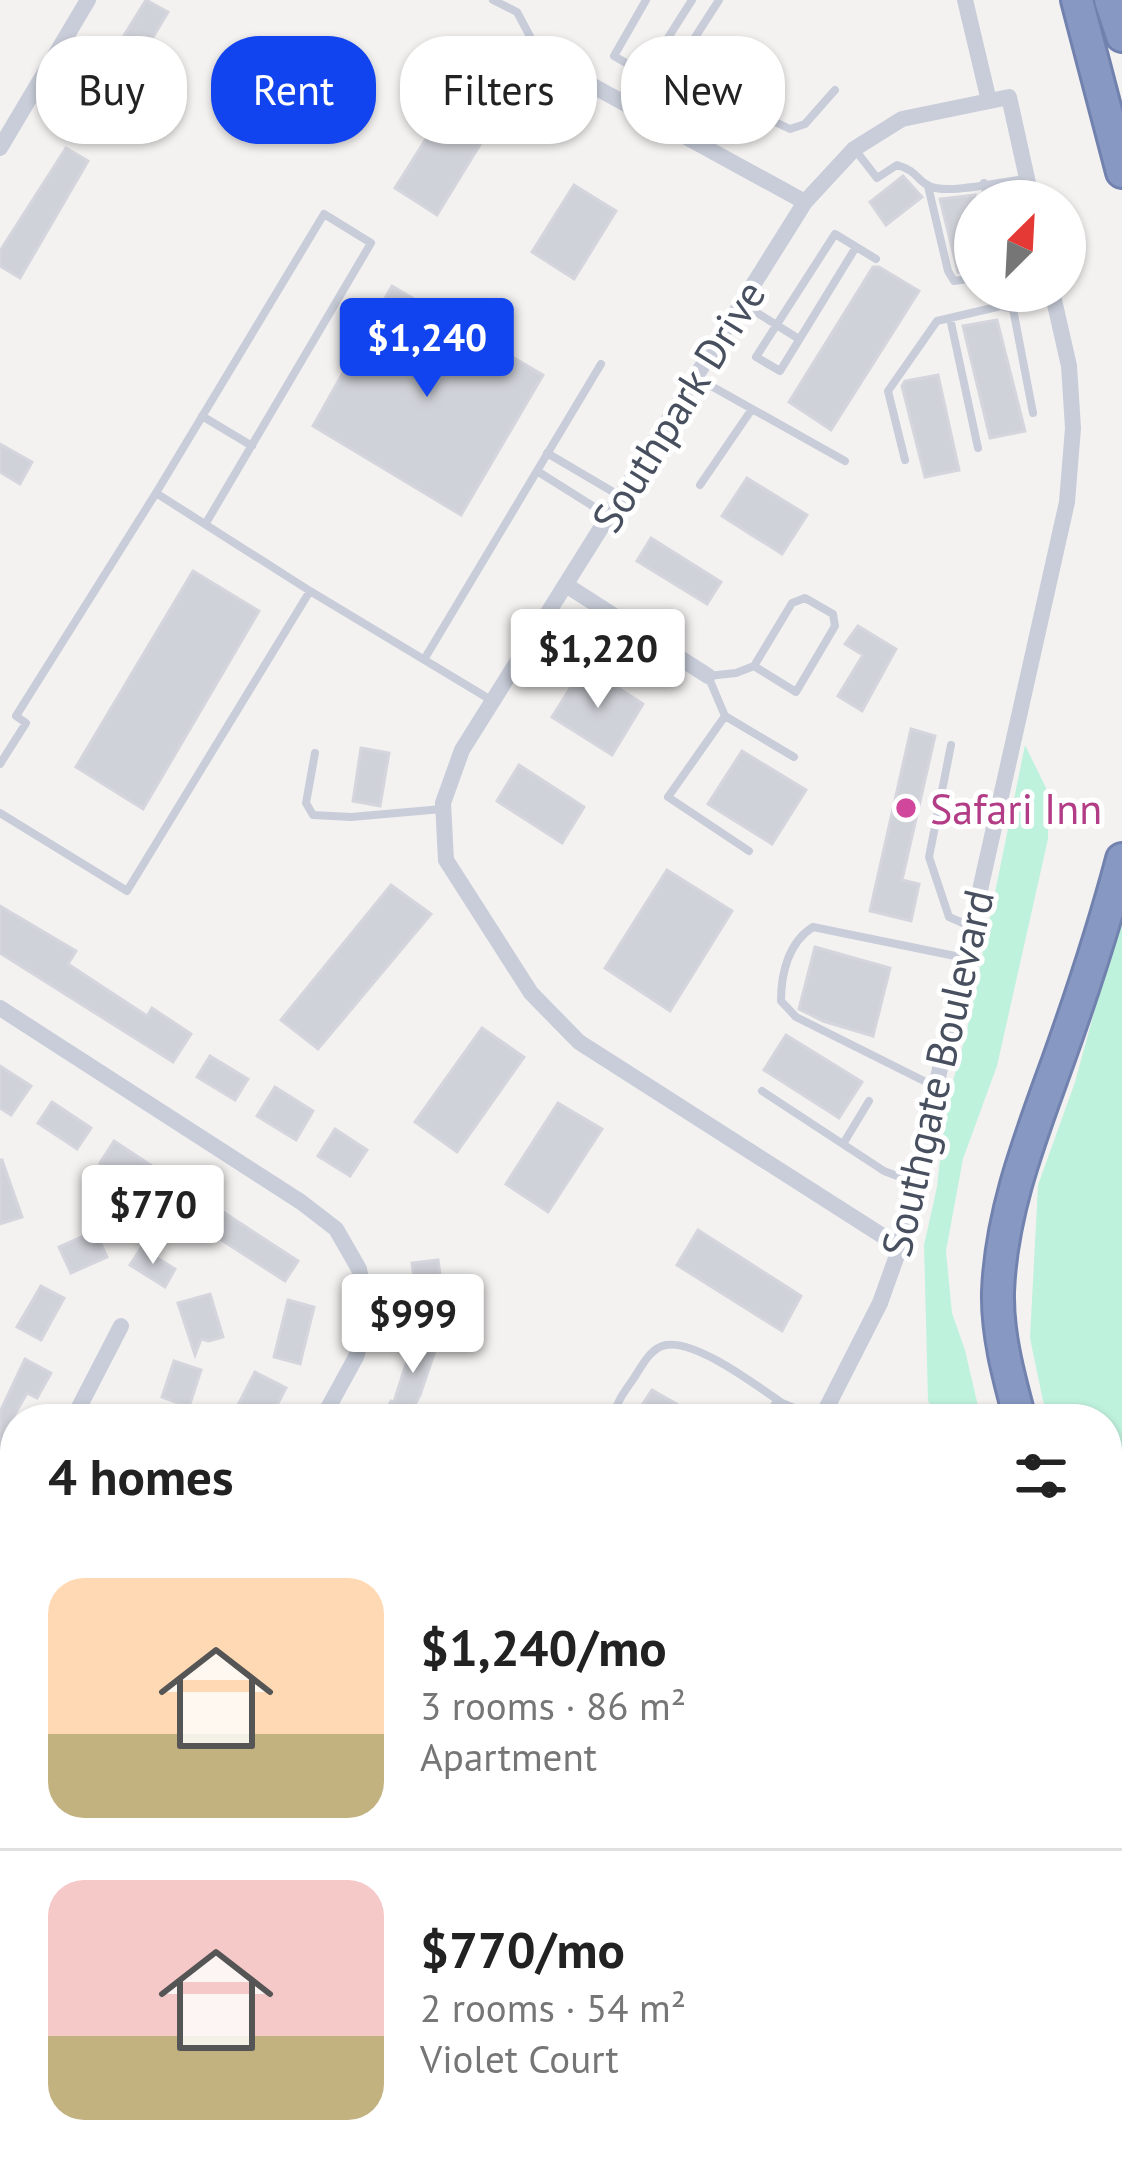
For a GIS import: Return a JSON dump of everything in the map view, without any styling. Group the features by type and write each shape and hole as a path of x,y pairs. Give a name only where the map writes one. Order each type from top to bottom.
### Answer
{"highway":[{"path":"1077,0 1122,172"},
{"path":"1110,0 1122,36"},
{"path":"1016,1404 1004,1361 998,1294 1015,1182 1099,945 1122,859"}],"street":[{"path":"0,148 88,0"},
{"path":"964,0 989,101"},
{"name":"Southpark Drive","path":"900,1247 579,1042 531,993 446,860 444,808 462,749 805,202 854,148 902,119 1009,97 1027,178"},
{"path":"698,144 805,202"},
{"name":"Southgate Boulevard","path":"828,1404 880,1303 900,1247 1066,502 1072,428 1069,366 1057,312"},
{"path":"566,585 708,676"},
{"path":"0,1008 336,1229 359,1269 368,1314 356,1357 330,1404"},
{"path":"81,1404 121,1326"}],"lane":[{"path":"493,0 517,12 530,36"},
{"path":"646,0 614,56 645,74 692,0"},
{"path":"696,36 719,0"},
{"path":"785,127 805,124 835,90"},
{"path":"854,148 877,178 897,165 912,170 928,186 954,281"},
{"path":"1013,180 1027,178"},
{"path":"928,186 954,188"},
{"path":"0,764 26,723 16,716 324,214 370,243 206,523"},
{"path":"856,247 780,371 757,357 835,233 876,259"},
{"path":"742,304 800,339"},
{"path":"904,460 889,391 937,321 976,312"},
{"path":"1014,312 1034,413"},
{"path":"950,318 978,448"},
{"path":"425,658 601,364"},
{"path":"695,378 845,461"},
{"path":"700,485 752,409"},
{"path":"202,416 252,446"},
{"path":"548,453 622,496"},
{"path":"537,471 609,517"},
{"path":"156,493 493,701"},
{"path":"0,813 127,891 310,591"},
{"path":"754,666 796,692 835,626 832,614 805,598 792,604 754,666 708,676 725,716 794,758"},
{"path":"519,660 547,675 567,646 577,642 601,648 638,671 649,667 663,647"},
{"path":"725,716 668,796 749,851"},
{"path":"951,745 929,857 949,917 972,927"},
{"path":"315,753 306,803 313,815 351,817 444,808"},
{"path":"936,1087 796,1017 782,1001 781,984 799,935 814,927 965,958"},
{"path":"762,1091 884,1172 914,1182"},
{"path":"843,1144 869,1101"},
{"path":"616,1404 652,1351 666,1345 689,1348 728,1367 782,1403"},
{"path":"775,1404 782,1403"}],"green space":[{"path":"1025,745 1049,794 1048,839 997,1066 963,1159 946,1251 952,1313 978,1404 930,1404 924,1245 937,1187 946,1106 967,1030"},
{"path":"1122,910 1122,1404 1044,1404 1030,1338 1038,1185 1075,1082"}],"building":[{"path":"146,0 168,12 154,36 124,36"},
{"path":"423,144 480,144 437,215 395,188"},
{"path":"66,148 88,161 20,278 0,266 0,251"},
{"path":"903,176 922,197 886,225 870,202"},
{"path":"574,185 616,211 574,279 532,252"},
{"path":"954,197 954,256 940,199"},
{"path":"873,267 919,291 831,430 789,402"},
{"path":"392,286 543,375 461,515 313,426"},
{"path":"997,320 1025,431 990,438 963,326"},
{"path":"938,375 959,470 925,477 902,386 905,381"},
{"path":"0,444 32,462 20,484 0,472"},
{"path":"747,478 807,515 782,554 722,516"},
{"path":"651,538 721,582 707,604 637,561"},
{"path":"193,571 259,611 143,809 76,767"},
{"path":"858,626 896,649 862,711 838,696 863,655 845,644"},
{"path":"584,666 643,704 612,755 552,717"},
{"name":"Safari Inn","path":"911,729 935,736 902,880 919,884 911,921 870,911"},
{"path":"361,748 389,753 380,806 353,801"},
{"path":"742,751 806,790 772,844 708,804"},
{"path":"519,765 584,807 562,843 497,801"},
{"path":"667,870 732,911 670,1011 605,968"},
{"path":"391,885 431,914 318,1049 281,1020"},
{"path":"0,906 76,951 68,964 147,1016 152,1008 191,1034 173,1062 0,953"},
{"path":"815,947 890,968 873,1036 799,1009"},
{"path":"482,1028 524,1057 457,1152 415,1122"},
{"path":"786,1035 862,1082 839,1118 764,1070"},
{"path":"210,1056 248,1079 235,1100 197,1077"},
{"path":"0,1066 31,1086 11,1115 0,1108"},
{"path":"275,1087 313,1111 296,1140 257,1116"},
{"path":"52,1102 91,1128 77,1149 38,1123"},
{"path":"558,1103 602,1129 548,1212 506,1184"},
{"path":"335,1129 367,1150 350,1176 318,1156"},
{"path":"114,1141 161,1172 147,1194 100,1163"},
{"path":"0,1160 22,1217 0,1224"},
{"path":"182,1185 298,1261 285,1281 169,1206"},
{"path":"698,1230 801,1296 782,1331 677,1265"},
{"path":"95,1231 107,1257 71,1273 59,1247"},
{"path":"141,1248 175,1269 165,1287 130,1265"},
{"path":"438,1260 444,1304 418,1307 412,1263"},
{"path":"41,1286 64,1298 41,1340 17,1327"},
{"path":"210,1294 223,1337 201,1339 195,1355 178,1303"},
{"path":"288,1300 314,1307 300,1364 274,1357"},
{"path":"417,1329 440,1336 416,1404 389,1404 394,1402"},
{"path":"25,1359 51,1373 37,1398 27,1393 21,1404 4,1404"},
{"path":"174,1361 201,1370 190,1404 162,1397"},
{"path":"255,1372 286,1388 278,1404 239,1404"},
{"path":"652,1390 677,1404 643,1404"}],"place":[{"name":"Safari Inn","path":"906,808"}]}
